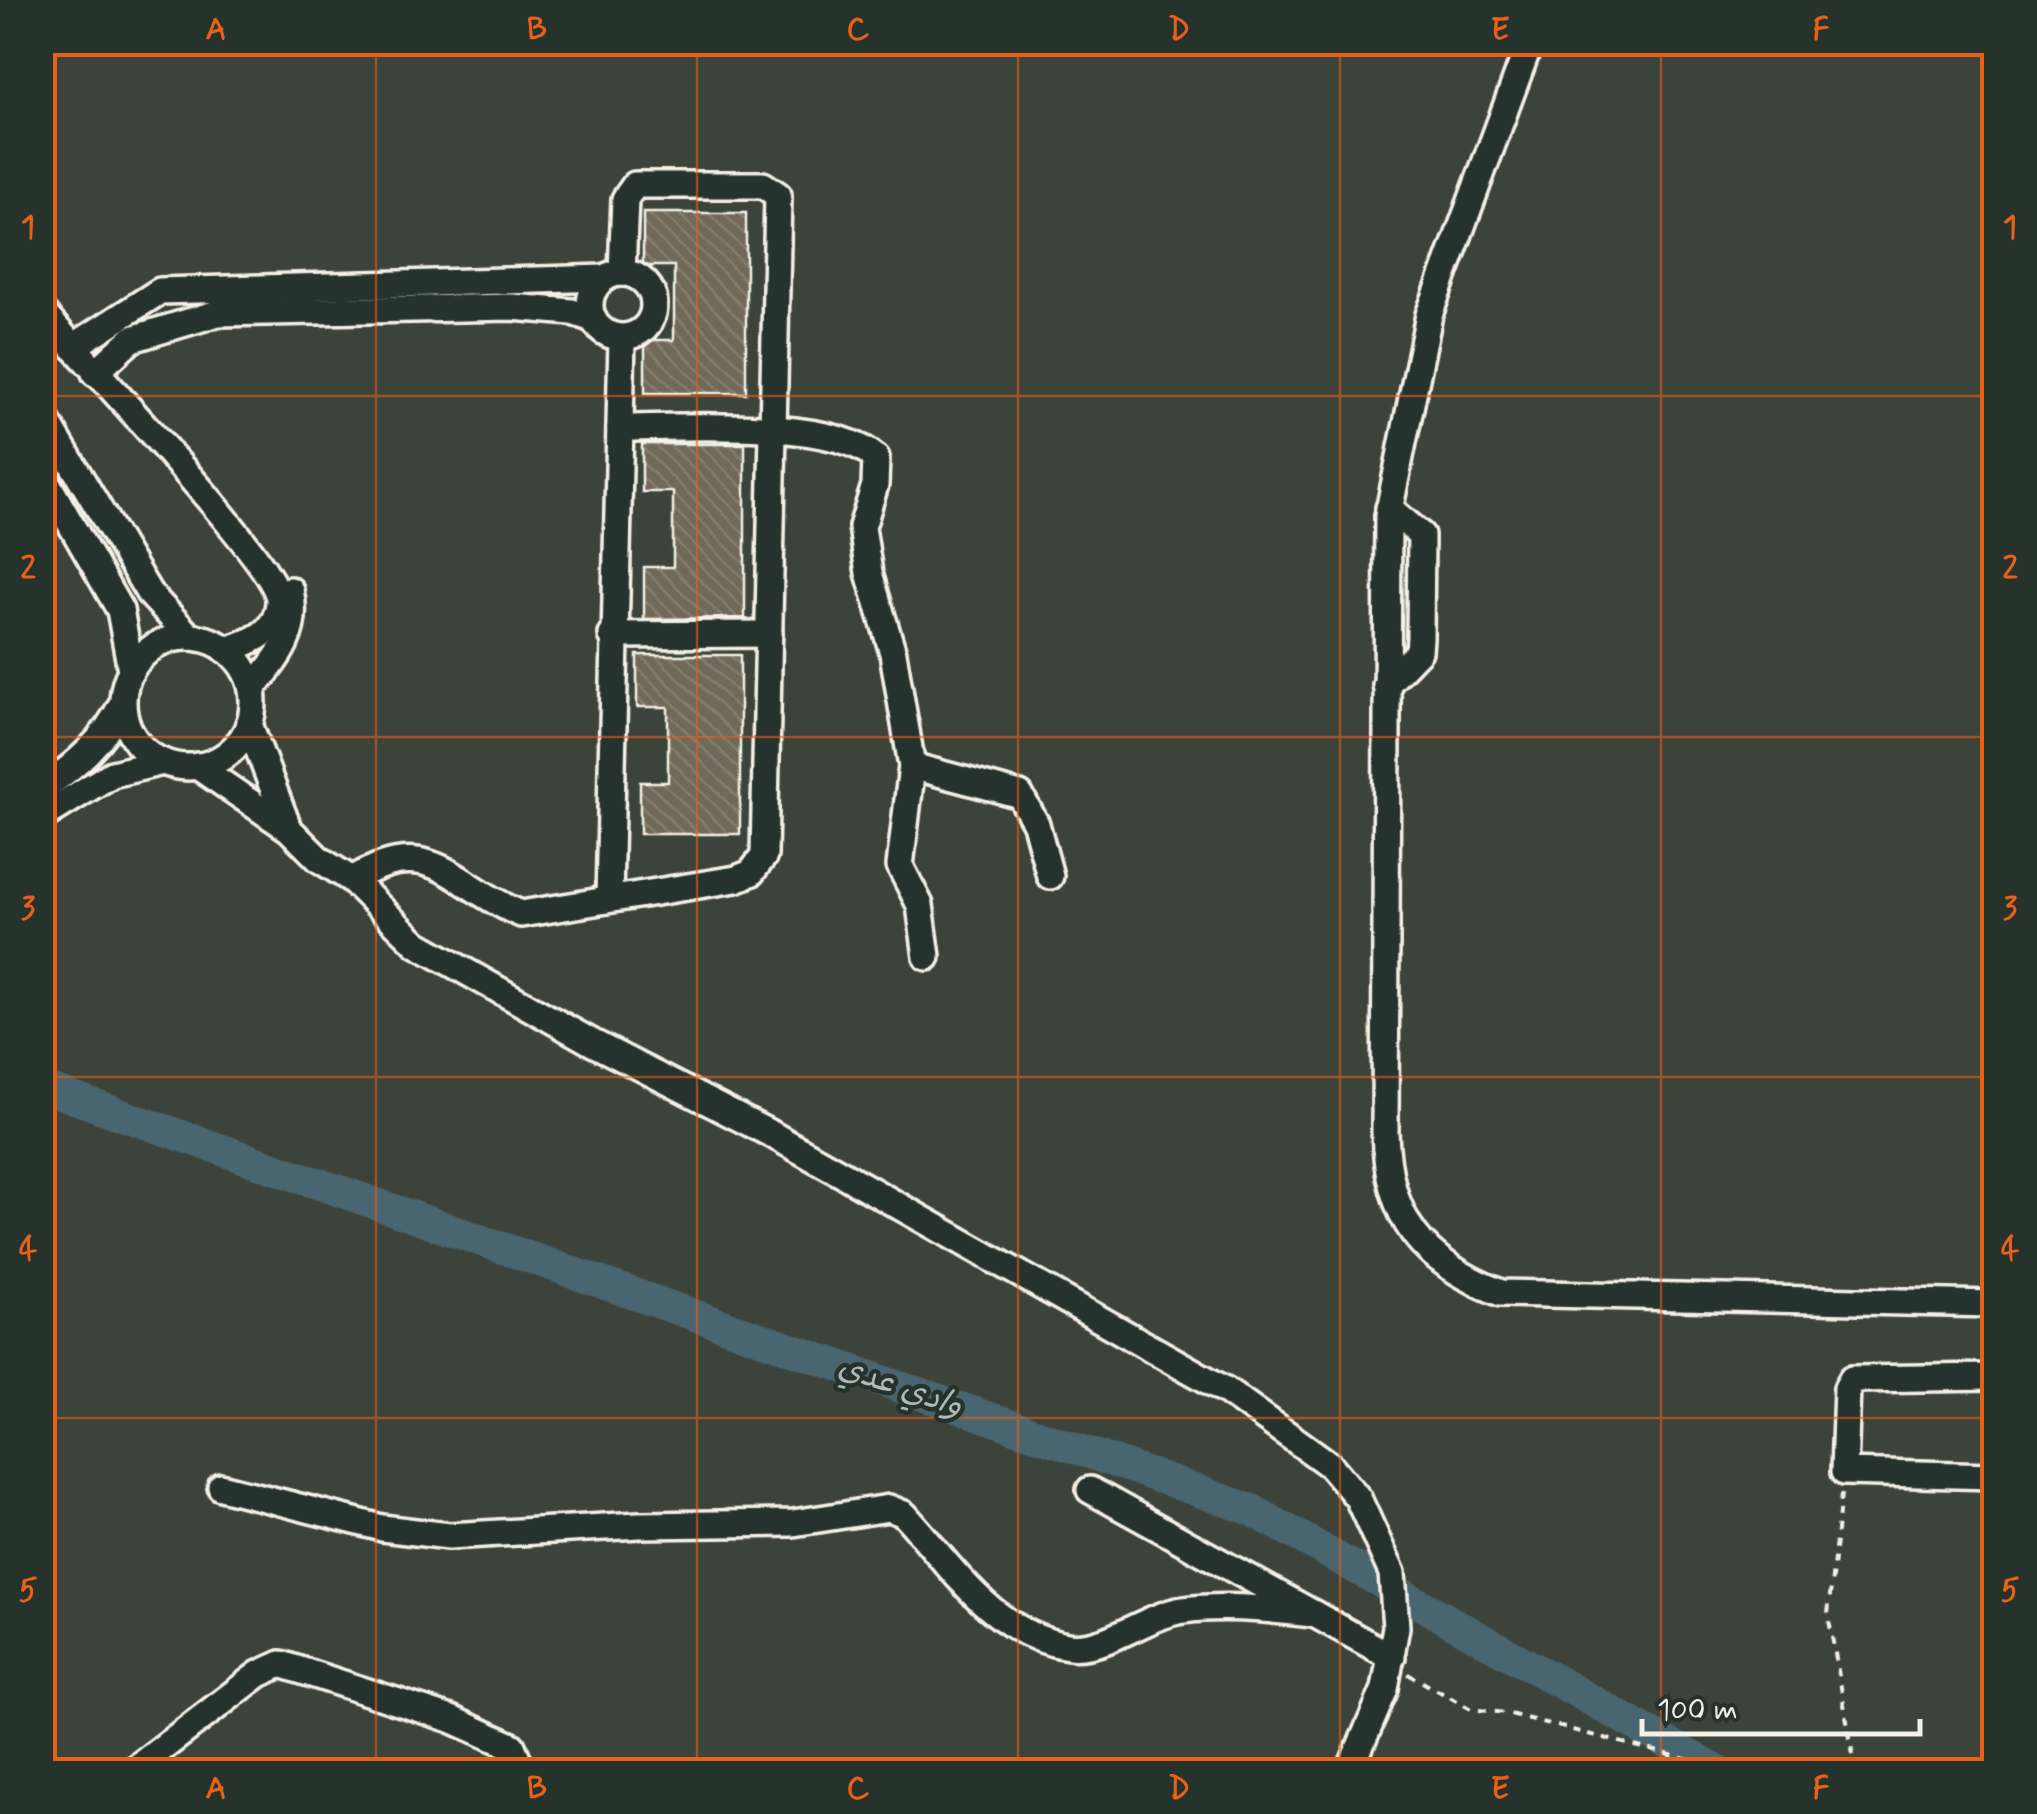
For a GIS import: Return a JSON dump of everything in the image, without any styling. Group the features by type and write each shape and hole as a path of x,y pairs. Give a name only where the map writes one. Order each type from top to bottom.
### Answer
{"street":[{"path":"1530,42 1429,315 1389,508 1386,1168 1396,1204 1422,1244 1454,1270 1501,1293 1994,1304"},
{"path":"352,880 388,862 417,859 444,866 494,903 521,914 736,879 759,865 767,845 772,429 780,201 774,190 763,186 635,185 626,199 614,276 593,292 593,318"},
{"path":"73,347 160,291 614,276 647,284 654,301 646,326 622,338 605,332 593,318 512,306 218,313 132,339 95,372"},
{"path":"42,312 244,539 278,570 290,588 294,608 286,645 252,690"},
{"path":"609,899 612,636 622,338"},
{"path":"42,413 149,593 190,637 226,650 247,674 252,690 249,724 289,829"},
{"path":"620,428 772,429 834,438 865,447 876,458 874,485 862,527 869,573 893,653 912,766 900,866 920,906 927,957"},
{"path":"42,474 120,610 131,670 111,728 46,806"},
{"path":"226,650 259,637 278,615 277,586 244,539"},
{"path":"612,636 768,634"},
{"path":"131,670 156,646 190,637"},
{"path":"122,704 134,739 163,762"},
{"path":"197,766 230,752 249,724"},
{"path":"46,806 112,774 163,762 197,766 289,829 319,859 352,880 418,944 906,1209 1227,1391 1295,1436 1330,1465 1358,1498 1392,1573 1396,1627 1385,1689 1349,1772"},
{"path":"912,766 1020,795 1036,824 1050,876"},
{"path":"1994,1377 1852,1379 1847,1388 1844,1472 1994,1476"},
{"path":"221,1486 382,1528 449,1536 658,1525 793,1523 889,1508 904,1514 974,1596 1036,1635 1072,1646 1090,1645 1157,1616 1185,1610 1314,1614"},
{"path":"1090,1490 1391,1661"},
{"path":"131,1772 259,1674 282,1664 451,1719 512,1746 522,1772"}],"path":[{"path":"1844,1472 1828,1614 1856,1772"},
{"path":"1391,1661 1471,1708 1737,1772"}],"building":[{"path":"643,213 746,213 746,393 645,393 645,340 674,340 674,266 643,266"},
{"path":"642,444 745,444 745,618 644,619 644,567 673,567 673,492 642,492"},
{"path":"637,655 740,655 740,834 640,834 640,782 668,782 668,707 637,707"}],"waterway":[{"name":"وادي عدي","path":"42,1087 1252,1510 1719,1772"}]}
